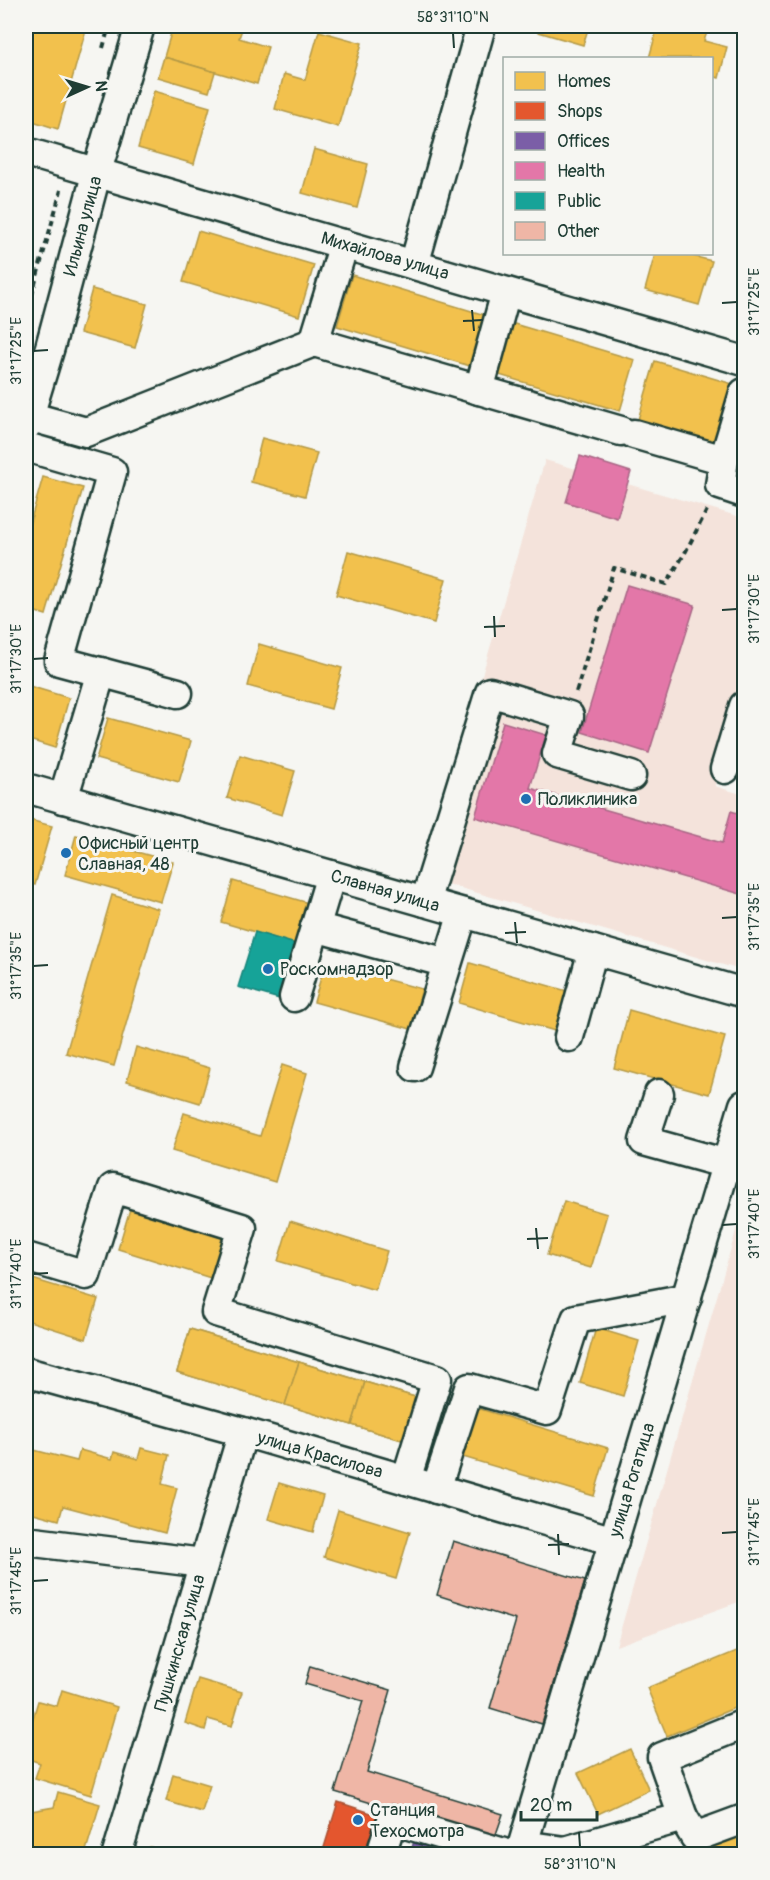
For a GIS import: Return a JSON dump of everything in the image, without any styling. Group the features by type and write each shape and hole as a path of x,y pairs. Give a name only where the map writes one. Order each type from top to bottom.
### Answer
{"street":[{"name":"Ильина улица","path":"27,421 38,344 97,171 140,26"},
{"path":"414,265 482,26"},
{"name":"Михайлова улица","path":"26,152 744,361"},
{"path":"314,342 344,244"},
{"path":"478,390 506,292"},
{"path":"27,421 86,432 314,342 627,432 729,480 744,393"},
{"path":"26,447 112,472 59,661 178,693"},
{"path":"63,799 100,672"},
{"path":"425,902 490,692 569,716 557,754 631,776"},
{"path":"726,769 744,706"},
{"name":"Славная улица","path":"26,788 744,993"},
{"path":"294,997 331,875"},
{"path":"415,1067 463,913"},
{"path":"315,927 447,963"},
{"path":"569,1037 593,950"},
{"path":"659,1094 644,1141 727,1164"},
{"name":"улица Рогатица","path":"516,1851 614,1540 744,1105"},
{"path":"26,1257 86,1275 113,1188 242,1228 216,1312 437,1379 406,1480"},
{"path":"436,1489 469,1388 546,1410 576,1319 687,1298"},
{"name":"улица Красилова","path":"26,1372 243,1432 614,1540"},
{"name":"Пушкинская улица","path":"117,1854 243,1432"},
{"path":"26,1541 203,1563"},
{"path":"744,1724 662,1757 683,1818 695,1837 744,1819"},
{"path":"381,1854 392,1820 516,1851 565,1851 683,1818"}],"path":[{"path":"569,716 614,568 666,584 729,480"}],"shaded area":[{"path":"545,460 744,518 744,682 715,786 744,795 744,971 423,877"},
{"path":"744,1203 744,1600 616,1646"}],"building: Homes":[{"path":"30,26 87,26 58,129 26,119 26,43"},
{"path":"173,26 243,26 239,38 268,47 257,84 164,57"},
{"path":"518,26 589,26 583,45"},
{"path":"658,26 683,30 684,26 709,26 704,41 727,47 719,78 713,76 713,57 649,57"},
{"path":"319,31 362,43 338,127 275,109 284,74 305,80"},
{"path":"164,57 215,72 209,92 158,77"},
{"path":"154,91 210,107 194,164 138,148"},
{"path":"314,149 368,164 357,208 302,193"},
{"path":"26,193 33,195 26,221"},
{"path":"198,231 314,265 299,316 183,282"},
{"path":"655,255 689,255 712,261 699,305 645,290"},
{"path":"352,275 485,315 470,366 337,326"},
{"path":"92,289 147,304 135,348 80,333"},
{"path":"511,323 635,360 620,411 496,374"},
{"path":"655,361 736,385 719,447 637,423"},
{"path":"262,438 317,453 305,496 251,482"},
{"path":"43,477 83,488 46,615 26,609 26,536"},
{"path":"348,551 446,579 434,623 336,595"},
{"path":"259,644 342,668 331,709 248,686"},
{"path":"26,685 69,698 55,748 26,739"},
{"path":"108,718 191,741 179,782 96,759"},
{"path":"744,754 744,775 738,773"},
{"path":"240,755 295,771 282,815 227,798"},
{"path":"26,819 52,826 35,885 26,882"},
{"path":"76,835 173,862 161,902 65,875"},
{"path":"233,881 312,904 299,945 221,922"},
{"path":"112,895 159,909 114,1066 66,1053"},
{"path":"325,963 422,989 411,1029 314,1002"},
{"path":"470,963 567,991 555,1031 459,1003"},
{"path":"629,1010 725,1037 709,1094 614,1068"},
{"path":"136,1047 210,1068 200,1103 127,1081"},
{"path":"282,1065 307,1073 275,1182 172,1151 184,1113 260,1136"},
{"path":"564,1201 607,1214 591,1268 547,1255"},
{"path":"130,1209 226,1239 214,1279 118,1249"},
{"path":"290,1221 387,1251 375,1290 278,1261"},
{"path":"26,1277 98,1299 86,1339 26,1320"},
{"path":"596,1328 639,1341 623,1396 580,1383"},
{"path":"190,1329 425,1400 412,1443 177,1372"},
{"path":"190,1329 299,1362 285,1405 177,1372"},
{"path":"299,1362 365,1382 352,1425 285,1405"},
{"path":"365,1382 425,1400 412,1443 352,1425"},
{"path":"477,1408 608,1448 594,1496 463,1457"},
{"path":"26,1448 77,1461 80,1450 112,1459 114,1452 138,1459 141,1448 169,1455 162,1484 177,1488 165,1533 63,1506 59,1520 26,1511"},
{"path":"279,1483 323,1496 313,1532 268,1519"},
{"path":"338,1510 410,1532 396,1579 324,1557"},
{"path":"744,1648 744,1704 667,1736 647,1688"},
{"path":"198,1679 242,1692 232,1726 208,1719 205,1730 185,1723"},
{"path":"62,1690 117,1707 91,1795 35,1778 40,1763 26,1758 26,1742 38,1701 57,1706"},
{"path":"630,1749 649,1790 598,1814 578,1773"},
{"path":"173,1774 210,1785 202,1812 166,1801"},
{"path":"58,1792 100,1804 85,1854 31,1854 32,1851 26,1849 26,1812 54,1807"},
{"path":"744,1828 744,1854 677,1854"},
{"path":"150,1847 175,1854 148,1854"}],"building: Shops":[{"path":"338,1802 377,1815 364,1854 322,1854"}],"building: Offices":[{"path":"416,1835 457,1848 455,1854 410,1854"}],"building: Health":[{"path":"580,456 631,472 617,518 566,502"},
{"path":"627,585 695,605 649,753 582,732"},
{"name":"Поликлиника","path":"503,722 546,735 530,788 722,843 731,811 744,815 744,895 475,817"}],"building: Public":[{"path":"255,932 299,945 283,1000 238,987"}],"building: Other":[{"path":"453,1541 585,1581 542,1724 490,1708 516,1620 437,1595"},
{"path":"310,1666 391,1690 367,1772 503,1814 494,1840 335,1792 363,1701 305,1684"}],"place":[{"name":"Поликлиника","path":"526,799"},
{"name":"Офисный центр Славная, 48","path":"66,853"},
{"name":"Роскомнадзор","path":"268,969"},
{"name":"Станция Техосмотра","path":"358,1820"}]}
